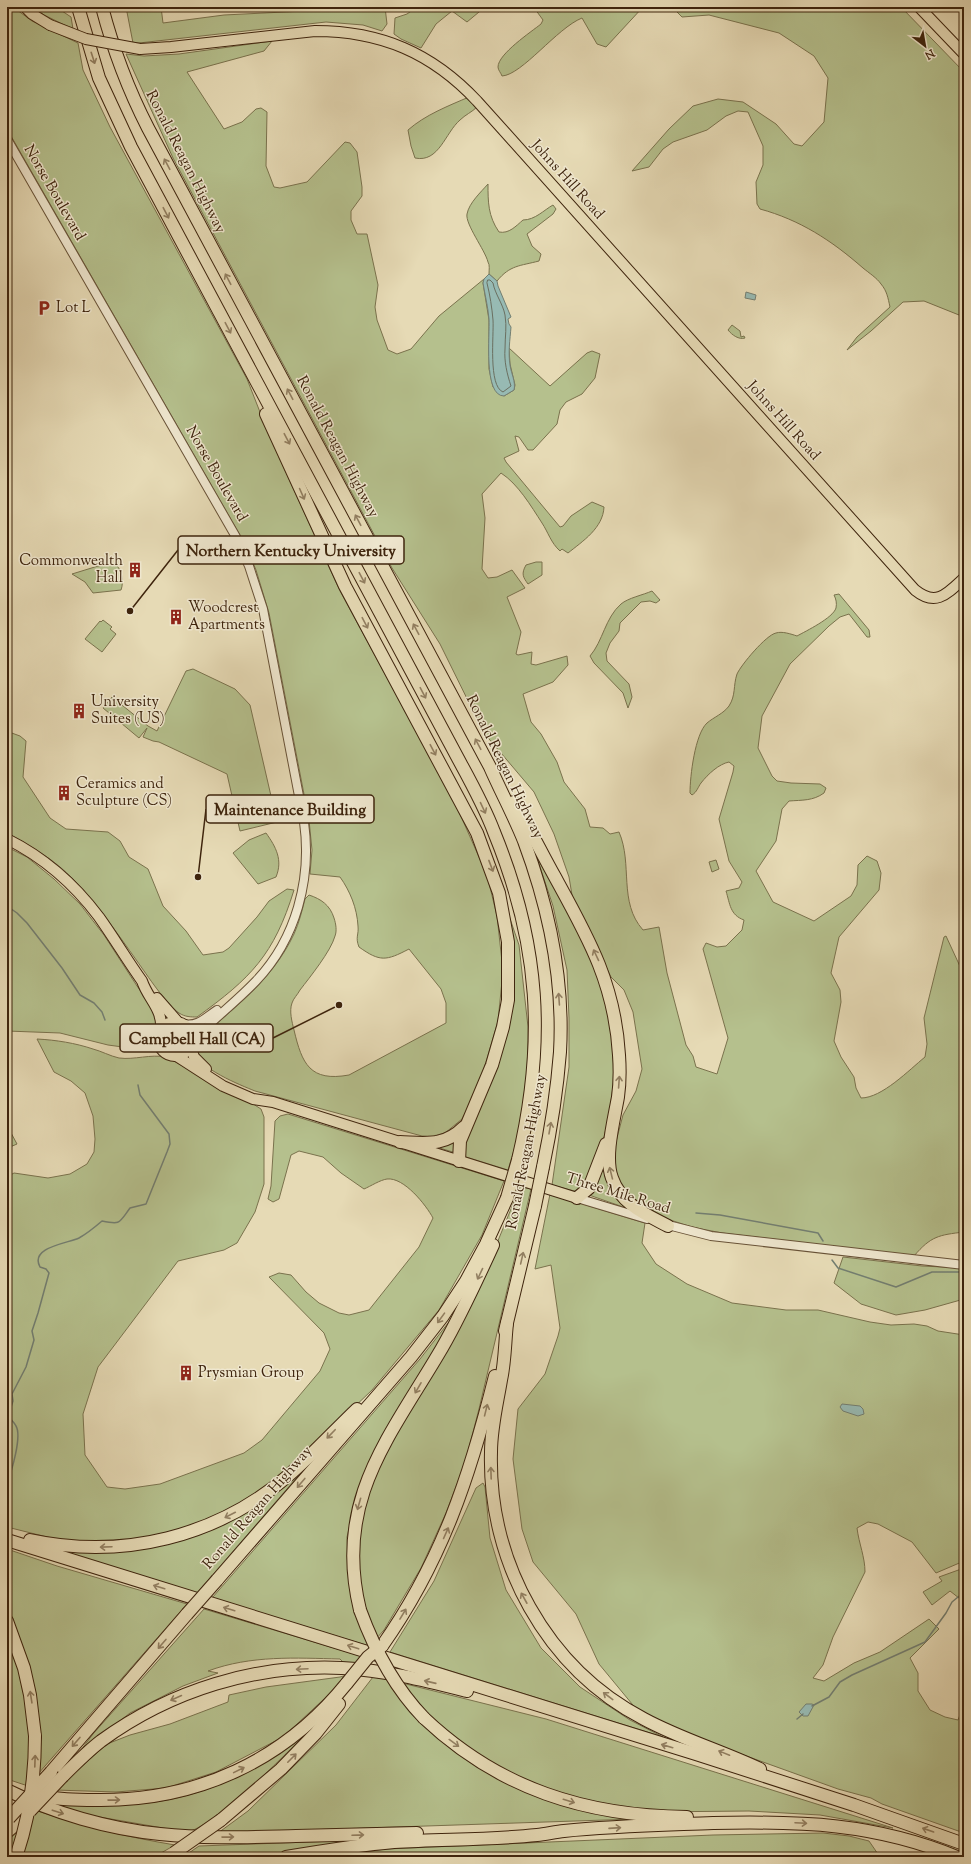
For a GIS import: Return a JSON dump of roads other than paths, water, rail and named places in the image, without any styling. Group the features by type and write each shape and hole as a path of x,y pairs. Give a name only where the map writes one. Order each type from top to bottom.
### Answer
{"highway":[{"name":"Ronald Reagan Highway","path":"8,1820 218,1580 430,1333 455,1297 486,1244 507,1198 527,1122 534,1069 536,1007 530,952 523,917 513,882 494,830 461,764 116,117 95,65 78,7"},
{"name":"Ronald Reagan Highway","path":"102,7 118,61 148,128 490,767 516,822 533,867 544,904 555,955 559,1006 560,1051 555,1100 535,1206 479,1439 458,1504 428,1570 405,1611 382,1646 352,1683 316,1733 260,1788 220,1820 170,1855"},
{"path":"249,367 264,410 334,563 474,826 495,878 504,909 508,942 508,1000 503,1027 495,1054 460,1141 458,1149 460,1161"},
{"path":"490,767 522,815 584,930 605,977 613,1004 619,1045 620,1068 609,1170 617,1189 631,1206 668,1226"},
{"path":"577,1198 590,1188 594,1180 614,1121"},
{"path":"400,1142 437,1143 452,1137 466,1125"},
{"path":"507,1198 500,1230 472,1292 442,1347 383,1447 366,1481 358,1507 352,1549 353,1574 360,1610 372,1643 407,1699 424,1718 452,1742 498,1772 542,1793 575,1803 612,1812 643,1816 824,1824 870,1831 924,1845 957,1857"},
{"path":"507,1323 502,1379 492,1443 492,1492 500,1534 508,1564 519,1589 537,1620 554,1645 576,1669 616,1702 657,1725 745,1762 797,1788"},
{"path":"7,1534 64,1546 100,1548 152,1543 203,1528 243,1508 279,1483 400,1369"},
{"path":"7,1540 537,1706 696,1754 861,1808 964,1844"},
{"path":"7,1621 19,1649 28,1684 35,1736 32,1794 28,1817 16,1856"},
{"path":"7,1832 23,1818 63,1776 100,1742 136,1718 160,1706 214,1684 266,1672 310,1668 343,1668 422,1680 509,1702 537,1706"},
{"path":"7,1784 39,1795 72,1799 118,1800 164,1794 200,1786 240,1770 286,1742 352,1683"},
{"path":"7,1790 43,1806 83,1818 137,1831 181,1836 217,1838 539,1829 562,1831"},
{"path":"286,1857 393,1842 537,1835 562,1831 697,1824 784,1822"}],"main road":[{"name":"Johns Hill Road","path":"17,7 27,9 50,25 86,39 140,49 171,48 285,34 328,31 352,33 379,38 426,58 454,78 477,101 915,590 927,598 936,599 952,589 964,578"},
{"path":"919,7 964,54"},
{"path":"7,839 38,858 80,894 98,916 142,981 145,990 160,1011 162,1021 161,1030"},
{"path":"142,981 180,1023 190,1031 191,1044 182,1054 175,1055 165,1052 159,1045 158,1035 168,1023 180,1023"},
{"name":"Three Mile Road","path":"191,1044 194,1057 206,1069 226,1082 274,1102 577,1198"},
{"name":"Three Mile Road","path":"175,1055 223,1086 253,1099 274,1102"}],"street":[{"name":"Norse Boulevard","path":"7,140 236,537 249,566 263,609 304,822 306,842 306,875 297,912 283,943 264,973 226,1011 212,1021 191,1044"},
{"name":"Norse Boulevard","path":"180,1023 189,1025 200,1023 222,1007 234,1002"},
{"name":"Three Mile Road","path":"577,1198 668,1226 711,1236 964,1265"}],"water":[{"path":"489,274 497,281 511,317 508,319 511,327 509,355 514,381 514,390 504,396 497,393 490,376 489,319 483,283 484,279"},
{"path":"746,292 756,295 755,300 745,298"},
{"path":"842,1404 860,1406 863,1409 864,1414 858,1416 843,1411 840,1407"},
{"path":"806,1704 814,1705 808,1716 803,1716 799,1712"}],"waterway":[{"path":"7,906 27,923 62,968 80,995 94,1003 102,1012 105,1020"},
{"path":"7,1482 14,1462 18,1437 16,1426 8,1416 13,1401 12,1394 26,1367 34,1340 32,1331 49,1273 46,1269 40,1267 38,1260 40,1255 45,1250 79,1238 102,1221 113,1223 119,1222 130,1208 146,1204 170,1144 169,1134 140,1095 138,1085"},
{"path":"696,1213 720,1215 818,1233 823,1241"},
{"path":"832,1260 838,1268 896,1287 932,1272 964,1272"},
{"path":"812,1706 829,1697 840,1682 852,1675 925,1642 952,1602 964,1592"},
{"path":"797,1719 803,1714"}],"place":[{"name":"Lot L","path":"44,308"},
{"name":"Commonwealth Hall","path":"135,570"},
{"name":"Northern Kentucky University","path":"130,611"},
{"name":"Woodcrest Apartments","path":"176,617"},
{"name":"University Suites (US)","path":"79,711"},
{"name":"Ceramics and Sculpture (CS)","path":"64,793"},
{"name":"Maintenance Building","path":"198,877"},
{"name":"Campbell Hall (CA)","path":"339,1005"},
{"name":"Prysmian Group","path":"186,1373"}]}
